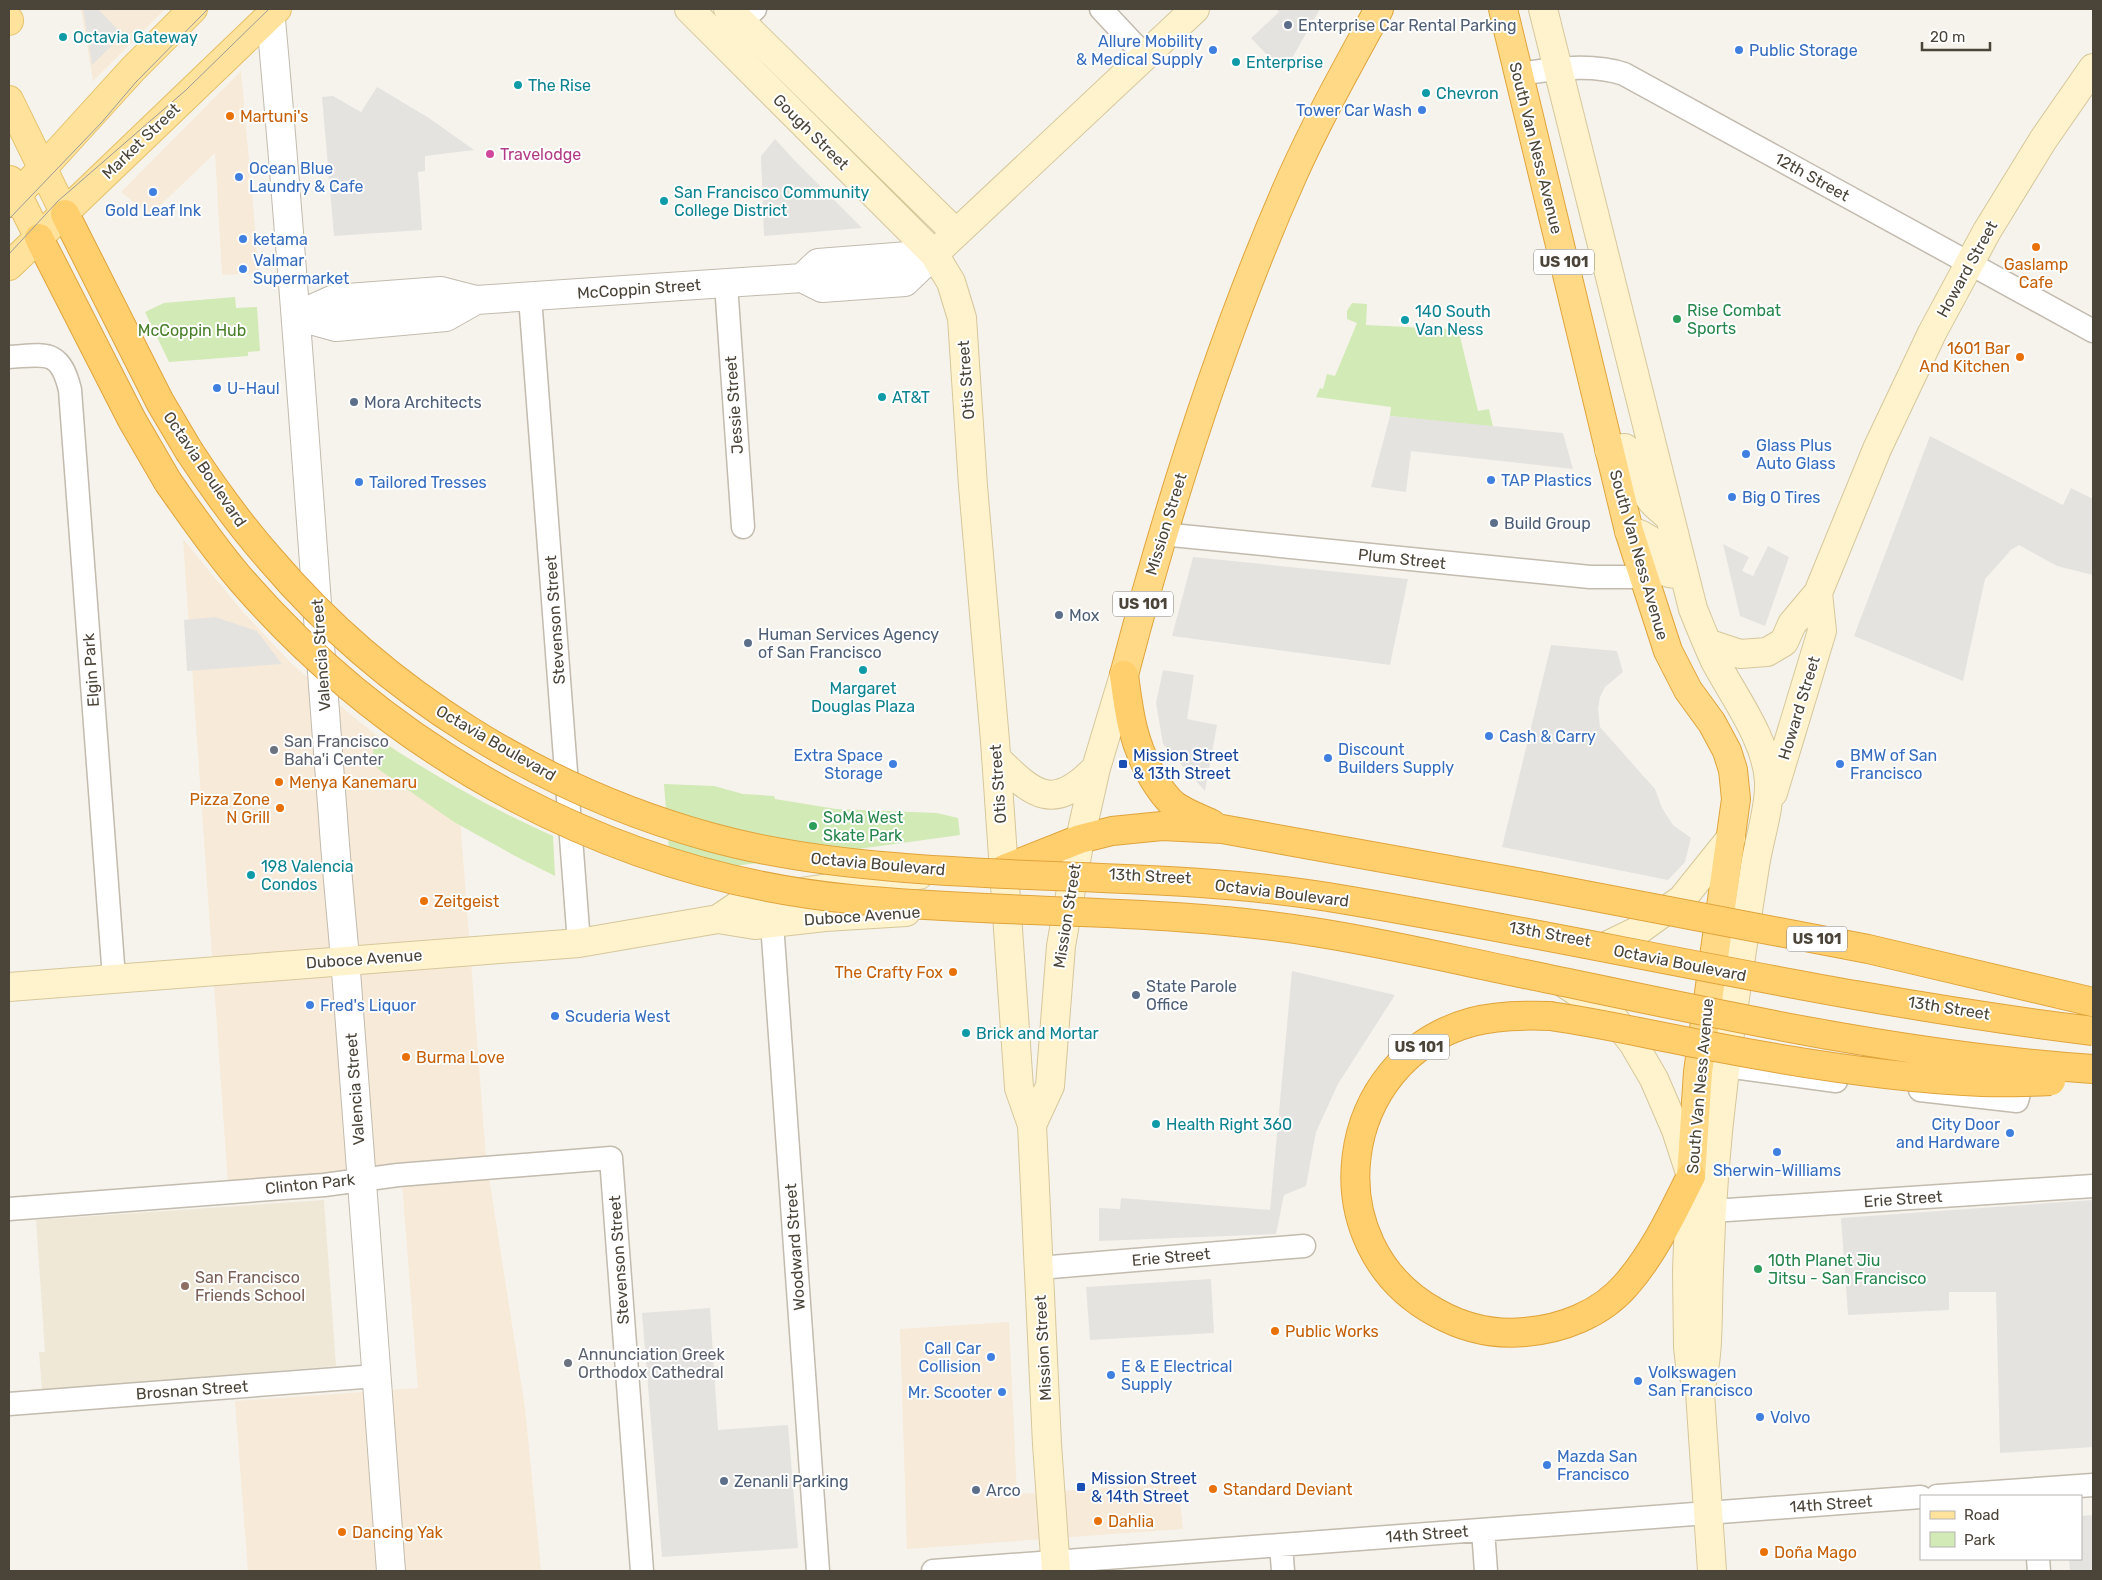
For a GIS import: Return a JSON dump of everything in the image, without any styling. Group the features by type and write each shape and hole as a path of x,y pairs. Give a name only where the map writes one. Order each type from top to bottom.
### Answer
{"highway":[{"name":"Mission Street","path":"1124,675 1162,534 1215,375 1277,213 1317,126 1379,9"},
{"name":"South Van Ness Avenue","path":"1502,10 1629,531 1668,651 1688,690 1712,723 1727,751 1731,764 1736,799 1698,1072 1691,1176"},
{"name":"Octavia Boulevard","path":"65,214 160,402 189,452 242,526 302,594 363,653 409,690 488,742 572,786 616,805 710,837 801,857 900,868 1125,877 1226,884 1276,890 1376,906 1860,997 1994,1018 2093,1030"},
{"name":"Octavia Boulevard","path":"40,238 132,420 168,482 217,551 276,618 348,686 387,717 469,773 557,819 603,839 700,871 748,883 845,899 937,906 1173,916 1272,926 1378,943 1853,1040 1988,1060 2093,1070"},
{"name":"US 101","path":"1124,675 1130,720 1135,740 1141,756 1161,792 1174,805 1193,816 1222,828 1868,949 2093,1002"},
{"path":"1004,870 1080,839 1112,831 1162,826 1222,828"},
{"name":"US 101","path":"1691,1176 1662,1234 1645,1262 1625,1286 1602,1306 1576,1320 1544,1331 1510,1334 1478,1330 1449,1320 1423,1306 1401,1287 1382,1264 1368,1239 1359,1213 1354,1186 1358,1140 1366,1117 1380,1088 1406,1056 1447,1030 1495,1017 1543,1016 1582,1020 1761,1056 1915,1078 1984,1082 2054,1081 2093,1076"}],"main road":[{"path":"12,191 42,169 112,90 193,9"},
{"name":"Gough Street","path":"689,9 934,254"},
{"path":"934,254 1195,9"},
{"name":"South Van Ness Avenue","path":"1543,9 1693,609 1707,643 1749,720 1764,756 1769,782 1764,820 1755,863 1726,1066 1712,1211 1708,1344 1700,1392 1712,1571"},
{"name":"Market Street","path":"9,266 65,214 273,10"},
{"name":"Gough Street","path":"741,13 956,233"},
{"name":"Howard Street","path":"1707,643 1740,654 1767,652 1784,642 1792,624 1818,594 1891,415 1969,263 2043,140 2093,68"},
{"name":"Octavia Boulevard","path":"9,100 65,214"},
{"name":"Octavia Boulevard","path":"12,191 40,238"},
{"name":"Otis Street","path":"934,254 951,282 962,318 973,486 1004,870"},
{"path":"1609,450 1626,448 1632,453 1643,488 1654,506 1670,517"},
{"path":"1629,531 1642,534 1654,544 1662,569 1666,573 1672,575 1684,573"},
{"name":"Howard Street","path":"1764,820 1820,640 1822,631 1818,594"},
{"name":"Mission Street","path":"1032,1125 1050,1086 1060,946 1080,839 1096,768 1124,675"},
{"path":"996,758 1030,789 1046,795 1066,791 1086,779 1096,768"},
{"path":"1608,945 1639,930 1682,899 1731,838"},
{"name":"Duboce Avenue","path":"718,919 746,900 912,875 967,870 1004,870"},
{"name":"13th Street","path":"1004,870 1182,878 1283,888 1608,945 1740,971 1993,1015 2093,1030"},
{"name":"Mission Street","path":"1004,870 1018,1088 1032,1125 1048,1462 1055,1567"},
{"name":"Duboce Avenue","path":"9,987 579,944 718,919 755,925 825,917 926,911 1006,912"},
{"path":"1006,912 1180,918 1285,930 1372,944 1733,1018 1914,1052 2026,1066 2093,1070"},
{"path":"1564,983 1612,1015 1638,1050 1666,1104 1691,1176"},
{"name":"South Van Ness Avenue","path":"1691,1176 1688,1261 1688,1347 1690,1365 1700,1392"}],"street":[{"path":"1100,9 1146,57"},
{"name":"Valencia Street","path":"273,10 391,1571"},
{"name":"12th Street","path":"1518,74 1557,69 1609,70 1624,74 2093,331"},
{"name":"McCoppin Street","path":"296,316 334,299 441,292 476,300 802,278 822,288 905,282 934,254"},
{"name":"Jessie Street","path":"726,284 743,527"},
{"name":"Stevenson Street","path":"530,297 579,944"},
{"name":"Elgin Park","path":"9,357 42,355 53,357 60,363 70,390 114,978"},
{"name":"Plum Street","path":"1162,534 1590,577 1643,576"},
{"name":"Woodward Street","path":"772,923 818,1571"},
{"path":"1726,1066 2017,1101 2026,1066"},
{"name":"Stevenson Street","path":"611,1158 642,1571"},
{"name":"Clinton Park","path":"9,1209 324,1185 361,1179 611,1158"},
{"name":"Erie Street","path":"1712,1211 2093,1186"},
{"name":"Erie Street","path":"1039,1268 1304,1246"},
{"name":"Brosnan Street","path":"9,1404 376,1376"},
{"path":"1969,1495 2033,1493 2093,1485"},
{"name":"14th Street","path":"933,1571 1055,1567 1281,1546 1920,1498"},
{"path":"1483,1530 1486,1571"},
{"path":"1281,1546 1283,1571"}],"shaded area":[{"path":"81,9 165,9 93,81"},
{"path":"83,9 98,9 123,35 92,65"},
{"name":"Enterprise Car Rental Parking","path":"1276,9 1320,9 1287,67 1269,57 1251,38 1279,12"},
{"path":"241,71 259,273 222,275 215,153 150,215 121,192"},
{"path":"377,87 429,118 474,150 425,156 425,171 418,172 422,230 334,236 322,97 333,96 361,112"},
{"path":"775,139 862,228 764,236 761,156"},
{"path":"1390,416 1563,433 1573,469 1411,451 1406,492 1371,487"},
{"path":"1930,436 2063,505 2071,488 2093,499 2093,575 2057,566 2019,545 2011,550 1985,579 1963,681 1854,636"},
{"path":"183,539 243,612 292,664 351,715 406,758 458,792 486,1158 525,1408 541,1571 248,1571 235,1401 418,1388 401,1171 228,1184"},
{"path":"1723,544 1749,557 1742,571 1753,576 1768,546 1789,557 1765,626 1740,616"},
{"path":"1193,557 1408,579 1390,665 1172,636"},
{"path":"215,617 257,631 282,664 187,671 184,620"},
{"path":"1551,645 1617,651 1623,672 1605,687 1600,697 1598,709 1600,727 1655,789 1662,808 1673,825 1691,838 1685,862 1668,880 1502,847"},
{"path":"1163,670 1194,675 1187,719 1217,725 1205,791 1163,744 1156,703"},
{"path":"1292,971 1395,995 1338,1084 1316,1132 1306,1186 1284,1195 1276,1234 1099,1241 1099,1208 1120,1209 1121,1198 1270,1210"},
{"name":"San Francisco Friends School","path":"324,1200 336,1366 42,1390 39,1352 45,1352 36,1220"},
{"path":"2093,1200 2093,1447 2000,1453 1996,1292 1949,1292 1949,1310 1848,1315 1841,1218"},
{"path":"1211,1279 1214,1333 1090,1340 1086,1287"},
{"name":"Zenanli Parking","path":"710,1308 718,1430 788,1425 798,1548 662,1557 642,1313"},
{"path":"1009,1322 1017,1494 1178,1483 1183,1529 907,1549 900,1329"},
{"path":"2093,1515 2093,1571 2070,1571 2069,1560 2082,1560 2082,1516"}],"green space":[{"name":"McCoppin Hub","path":"235,297 236,308 257,307 260,351 248,352 248,356 169,362 145,312 164,303"},
{"path":"1352,303 1367,304 1366,325 1448,329 1448,324 1457,324 1478,411 1489,409 1493,427 1390,416 1391,407 1316,397 1320,388 1323,389 1327,374 1335,376 1357,323 1347,319 1347,311"},
{"path":"372,735 460,789 506,814 553,836 555,876 454,822 381,771 374,765"},
{"name":"SoMa West Skate Park","path":"664,784 714,786 743,794 774,796 775,799 836,809 937,813 958,818 960,835 735,866 671,877"}],"tram line":[{"path":"9,219 102,122 136,82 208,9"},
{"path":"9,254 58,201 186,90 269,9"}],"place":[{"name":"Enterprise Car Rental Parking","path":"1288,25"},
{"name":"Octavia Gateway","path":"63,37"},
{"name":"Allure Mobility & Medical Supply","path":"1213,50"},
{"name":"Public Storage","path":"1739,50"},
{"name":"Enterprise","path":"1236,62"},
{"name":"The Rise","path":"518,85"},
{"name":"Chevron","path":"1426,93"},
{"name":"Tower Car Wash","path":"1422,110"},
{"name":"Martuni's","path":"230,116"},
{"name":"Travelodge","path":"490,154"},
{"name":"Ocean Blue Laundry & Cafe","path":"239,177"},
{"name":"Gold Leaf Ink","path":"153,192"},
{"name":"San Francisco Community College District","path":"664,201"},
{"name":"ketama","path":"243,239"},
{"name":"Gaslamp Cafe","path":"2036,247"},
{"name":"Valmar Supermarket","path":"243,269"},
{"name":"Rise Combat Sports","path":"1677,319"},
{"name":"140 South Van Ness","path":"1405,320"},
{"name":"1601 Bar And Kitchen","path":"2020,357"},
{"name":"U-Haul","path":"217,388"},
{"name":"AT&T","path":"882,397"},
{"name":"Mora Architects","path":"354,402"},
{"name":"Glass Plus Auto Glass","path":"1746,454"},
{"name":"TAP Plastics","path":"1491,480"},
{"name":"Tailored Tresses","path":"359,482"},
{"name":"Big O Tires","path":"1732,497"},
{"name":"Build Group","path":"1494,523"},
{"name":"Mox","path":"1059,615"},
{"name":"Human Services Agency of San Francisco","path":"748,643"},
{"name":"Margaret Douglas Plaza","path":"863,670"},
{"name":"Cash & Carry","path":"1489,736"},
{"name":"San Francisco Baha'i Center","path":"274,750"},
{"name":"Discount Builders Supply","path":"1328,758"},
{"name":"Extra Space Storage","path":"893,764"},
{"name":"Mission Street & 13th Street","path":"1123,764"},
{"name":"BMW of San Francisco","path":"1840,764"},
{"name":"Menya Kanemaru","path":"279,782"},
{"name":"Pizza Zone N Grill","path":"280,808"},
{"name":"SoMa West Skate Park","path":"813,826"},
{"name":"198 Valencia Condos","path":"251,875"},
{"name":"Zeitgeist","path":"424,901"},
{"name":"The Crafty Fox","path":"953,972"},
{"name":"State Parole Office","path":"1136,995"},
{"name":"Fred's Liquor","path":"310,1005"},
{"name":"Scuderia West","path":"555,1016"},
{"name":"Brick and Mortar","path":"966,1033"},
{"name":"Burma Love","path":"406,1057"},
{"name":"Health Right 360","path":"1156,1124"},
{"name":"City Door and Hardware","path":"2010,1133"},
{"name":"Sherwin-Williams","path":"1777,1152"},
{"name":"10th Planet Jiu Jitsu - San Francisco","path":"1758,1269"},
{"name":"San Francisco Friends School","path":"185,1286"},
{"name":"Public Works","path":"1275,1331"},
{"name":"Call Car Collision","path":"991,1357"},
{"name":"Annunciation Greek Orthodox Cathedral","path":"568,1363"},
{"name":"E & E Electrical Supply","path":"1111,1375"},
{"name":"Volkswagen San Francisco","path":"1638,1381"},
{"name":"Mr. Scooter","path":"1002,1392"},
{"name":"Volvo","path":"1760,1417"},
{"name":"Mazda San Francisco","path":"1547,1465"},
{"name":"Zenanli Parking","path":"724,1481"},
{"name":"Mission Street & 14th Street","path":"1081,1487"},
{"name":"Standard Deviant","path":"1213,1489"},
{"name":"Arco","path":"976,1490"},
{"name":"Dahlia","path":"1098,1521"},
{"name":"Dancing Yak","path":"342,1532"},
{"name":"Doña Mago","path":"1764,1552"}]}
